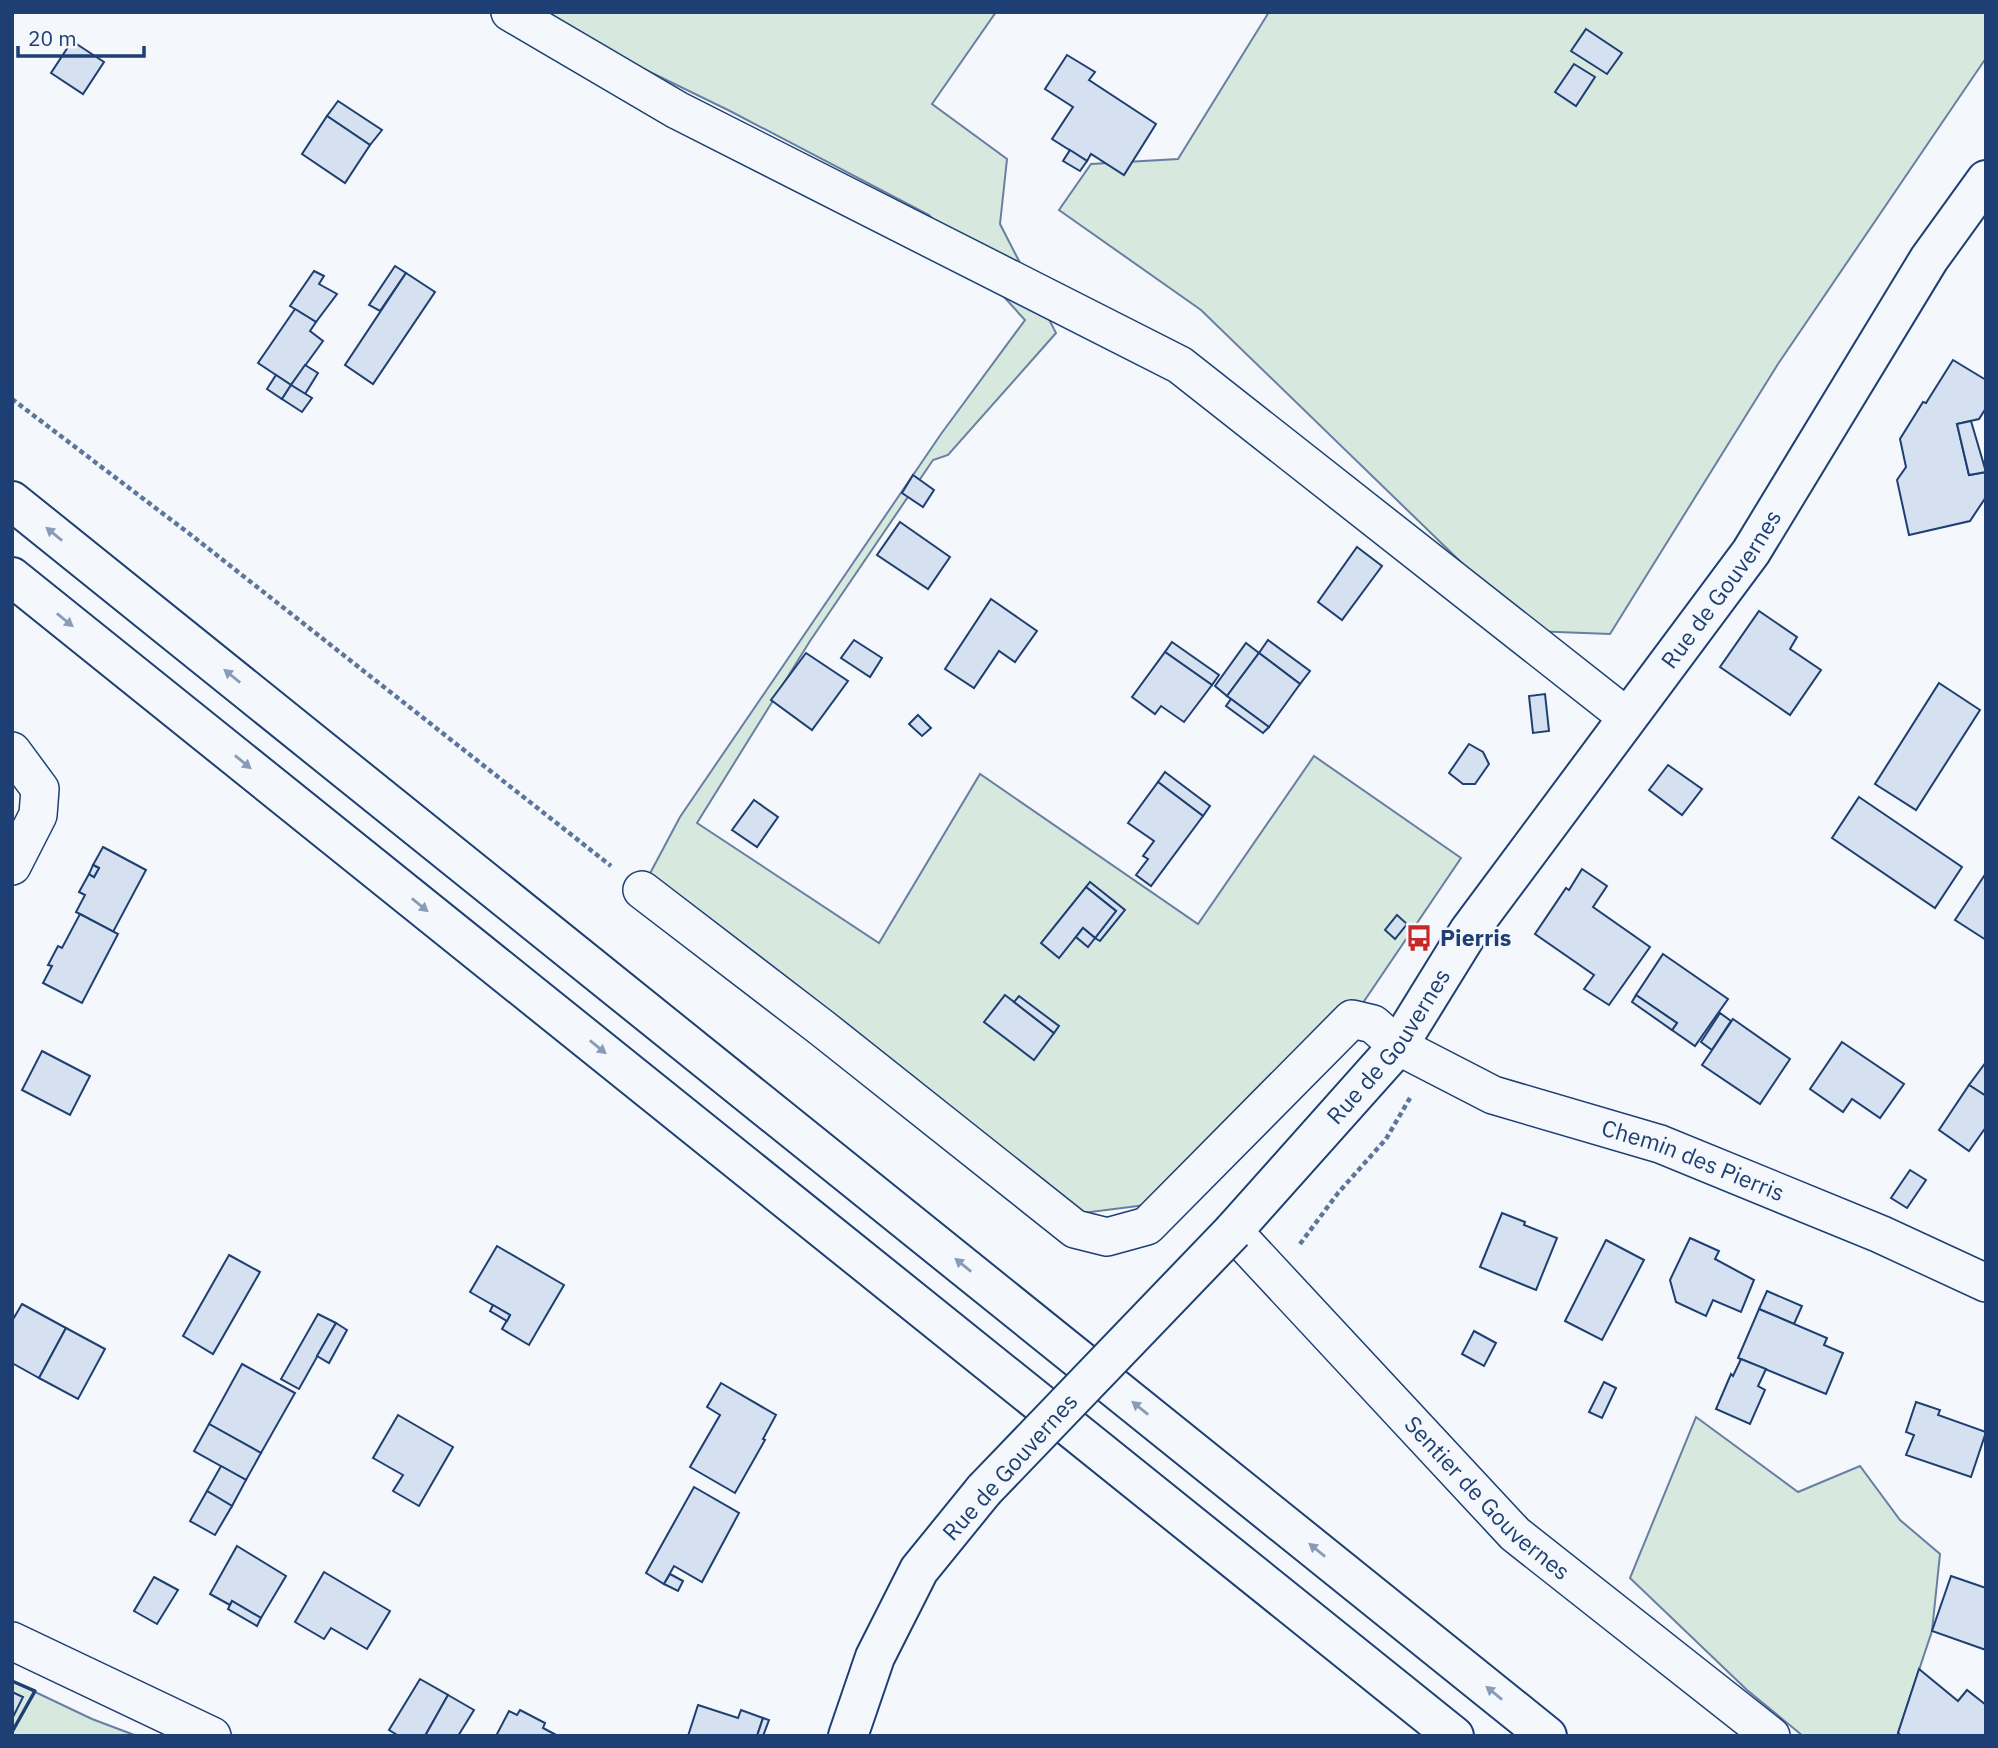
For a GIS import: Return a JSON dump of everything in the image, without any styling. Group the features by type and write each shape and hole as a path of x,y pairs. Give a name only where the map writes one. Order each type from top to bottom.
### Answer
{"main road":[{"name":"Rue de Gouvernes","path":"848,1736 876,1657 919,1570 984,1490 1233,1231 1398,1046 1469,931 1751,552 1929,259 1986,180"},
{"path":"12,501 1547,1736"},
{"path":"12,577 1454,1736"}],"street":[{"path":"510,12 677,110 1180,365 1627,718"},
{"path":"12,751 40,789 38,815 12,866"},
{"name":"Chemin des Pierris","path":"642,890 1075,1229 1107,1237 1147,1226 1352,1019 1373,1024 1398,1046 1493,1095 1660,1144 1880,1234 1986,1283"},
{"name":"Sentier de Gouvernes","path":"1233,1231 1515,1534 1771,1736"},
{"path":"12,1641 212,1736"}],"path":[{"path":"12,399 195,538 642,890"},
{"path":"1276,1276 1338,1193 1385,1139 1419,1083 1398,1046"}],"shaded area":[{"path":"539,12 996,12 932,104 1007,159 1000,224 1056,333 948,455 933,460 810,641 697,823 879,943 980,774 1198,924 1314,756 1461,858 1352,1019 1169,1202 1075,1214 647,879 680,817 941,434 1025,320 929,215 730,111 572,34"},
{"path":"1269,12 1986,12 1986,58 1778,364 1610,634 1532,631 1201,310 1059,210 1091,164 1178,159"},
{"path":"1696,1417 1798,1492 1860,1466 1900,1520 1940,1554 1932,1631 1897,1736 1803,1736 1747,1690 1630,1578"},
{"path":"12,1681 92,1719 137,1736 12,1736"}],"building":[{"path":"1586,29 1622,53 1607,74 1571,51"},
{"path":"72,41 104,62 83,94 51,73"},
{"path":"1067,55 1095,72 1089,80 1156,124 1124,175 1091,154 1087,161 1052,139 1073,107 1045,89"},
{"path":"1574,64 1595,77 1576,106 1555,92"},
{"path":"338,101 382,130 370,145 327,116"},
{"path":"327,116 370,145 345,183 302,154"},
{"path":"1070,150 1087,161 1080,171 1063,161"},
{"path":"395,266 406,273 380,311 369,305"},
{"path":"314,271 324,276 319,284 337,294 316,322 290,306"},
{"path":"406,273 435,292 373,384 345,365"},
{"path":"295,309 316,322 310,331 323,341 291,385 258,363"},
{"path":"1953,360 1986,380 1986,408 1979,419 1957,424 1969,475 1986,472 1986,497 1970,521 1909,535 1897,480 1906,467 1900,439"},
{"path":"305,365 318,373 305,394 291,385"},
{"path":"276,375 291,385 282,399 267,389"},
{"path":"291,385 312,398 302,412 282,399"},
{"path":"1971,421 1986,472 1969,475 1957,424"},
{"path":"913,475 934,490 923,507 902,493"},
{"path":"900,522 950,557 928,589 877,555"},
{"path":"1357,547 1382,566 1342,620 1318,602"},
{"path":"991,599 1037,631 1015,662 999,651 974,688 945,669"},
{"path":"1759,611 1797,637 1790,649 1821,670 1790,715 1720,667"},
{"path":"854,640 882,658 870,677 841,658"},
{"path":"1268,640 1310,671 1300,684 1259,653"},
{"path":"1172,642 1219,675 1212,685 1165,652"},
{"path":"1246,643 1259,653 1227,696 1215,686"},
{"path":"1165,652 1212,685 1184,722 1161,706 1155,714 1132,697"},
{"path":"806,653 848,681 812,730 771,700"},
{"path":"1259,653 1300,684 1269,727 1227,696"},
{"path":"1939,683 1980,710 1916,810 1875,784"},
{"path":"1545,694 1549,731 1533,733 1529,696"},
{"path":"1231,699 1269,727 1263,733 1226,706"},
{"path":"918,715 931,728 922,736 909,724"},
{"path":"1469,744 1483,752 1489,764 1475,784 1463,784 1449,773"},
{"path":"1668,765 1702,789 1682,815 1649,790"},
{"path":"1165,772 1210,806 1203,816 1158,782"},
{"path":"1158,782 1203,816 1151,886 1136,875 1148,859 1143,856 1154,841 1128,823"},
{"path":"1859,797 1962,867 1935,908 1832,838"},
{"path":"754,800 778,817 757,847 732,830"},
{"path":"103,847 146,870 113,932 76,912 85,895 79,892 89,874 94,877 99,868 93,865"},
{"path":"93,865 99,868 94,877 89,874"},
{"path":"1582,869 1607,886 1593,907 1650,947 1609,1005 1584,989 1594,975 1535,934"},
{"path":"1986,873 1986,940 1955,920"},
{"path":"1090,882 1125,910 1100,941 1095,938 1116,911 1086,887"},
{"path":"1086,887 1116,911 1095,938 1083,928 1059,958 1041,943"},
{"path":"80,914 118,934 82,1003 43,983 52,966 48,965 58,946 62,948"},
{"path":"1397,915 1407,924 1395,939 1385,930"},
{"path":"1083,928 1095,938 1088,947 1076,937"},
{"path":"1663,954 1728,999 1695,1046 1672,1030 1677,1023 1636,995"},
{"path":"1005,995 1054,1033 1034,1060 984,1022"},
{"path":"1636,995 1677,1023 1672,1030 1632,1002"},
{"path":"1019,996 1059,1026 1054,1033 1014,1002"},
{"path":"1720,1013 1731,1021 1712,1050 1701,1042"},
{"path":"1733,1019 1790,1059 1760,1104 1702,1065"},
{"path":"1842,1042 1904,1084 1880,1118 1852,1099 1843,1112 1810,1089"},
{"path":"42,1051 90,1076 70,1115 22,1090"},
{"path":"1986,1062 1986,1096 1969,1085"},
{"path":"1969,1085 1986,1096 1986,1127 1969,1151 1939,1130"},
{"path":"1910,1170 1926,1180 1907,1208 1891,1198"},
{"path":"1502,1213 1557,1238 1536,1290 1480,1267"},
{"path":"1690,1238 1719,1251 1715,1259 1754,1280 1741,1312 1713,1300 1706,1316 1676,1302 1670,1280"},
{"path":"1606,1240 1644,1260 1602,1340 1565,1321"},
{"path":"497,1246 564,1285 529,1345 502,1329 510,1315 470,1292"},
{"path":"229,1255 260,1272 213,1354 183,1336"},
{"path":"1767,1291 1802,1306 1794,1324 1759,1309"},
{"path":"22,1304 66,1328 39,1378 12,1363 12,1321"},
{"path":"493,1305 510,1315 507,1321 490,1311"},
{"path":"1759,1309 1827,1338 1824,1345 1843,1353 1826,1394 1738,1358"},
{"path":"318,1314 336,1323 299,1389 281,1379"},
{"path":"336,1323 347,1330 329,1363 317,1356"},
{"path":"66,1328 105,1349 78,1399 39,1378"},
{"path":"1474,1331 1496,1343 1484,1366 1462,1354"},
{"path":"1741,1359 1766,1369 1758,1386 1765,1390 1750,1424 1716,1409 1731,1374 1733,1376"},
{"path":"242,1364 295,1393 261,1453 209,1424"},
{"path":"1604,1382 1616,1388 1602,1418 1589,1412"},
{"path":"721,1383 776,1415 735,1493 690,1467 720,1415 707,1407"},
{"path":"1916,1402 1940,1410 1938,1415 1986,1432 1971,1477 1906,1455 1914,1435 1906,1432"},
{"path":"398,1415 453,1447 419,1506 393,1491 403,1475 373,1458"},
{"path":"209,1424 261,1453 246,1480 194,1451"},
{"path":"221,1466 246,1480 232,1506 207,1491"},
{"path":"694,1487 739,1513 702,1582 674,1566 664,1584 646,1573"},
{"path":"207,1491 232,1506 215,1535 190,1521"},
{"path":"237,1546 286,1576 261,1618 232,1601 230,1605 210,1594"},
{"path":"324,1572 390,1611 367,1649 331,1628 324,1639 295,1622"},
{"path":"670,1574 683,1581 678,1591 664,1584"},
{"path":"1951,1576 1986,1588 1986,1650 1932,1631"},
{"path":"154,1577 178,1590 157,1624 134,1611"},
{"path":"232,1601 261,1618 257,1626 228,1609"},
{"path":"1919,1669 1958,1701 1967,1690 1986,1705 1986,1736 1902,1736 1898,1733"},
{"path":"420,1679 448,1695 425,1736 399,1736 389,1730"},
{"path":"12,1692 23,1697 12,1719"},
{"path":"448,1695 474,1710 458,1736 425,1736"},
{"path":"698,1705 738,1718 741,1710 763,1718 757,1736 688,1736"},
{"path":"520,1710 545,1723 543,1728 558,1736 496,1736 509,1711 517,1715"},
{"path":"763,1718 769,1720 763,1736 757,1736"}],"wall":[{"path":"12,1681 35,1691 12,1732"}],"place":[{"name":"Pierris","path":"1419,938"}]}
